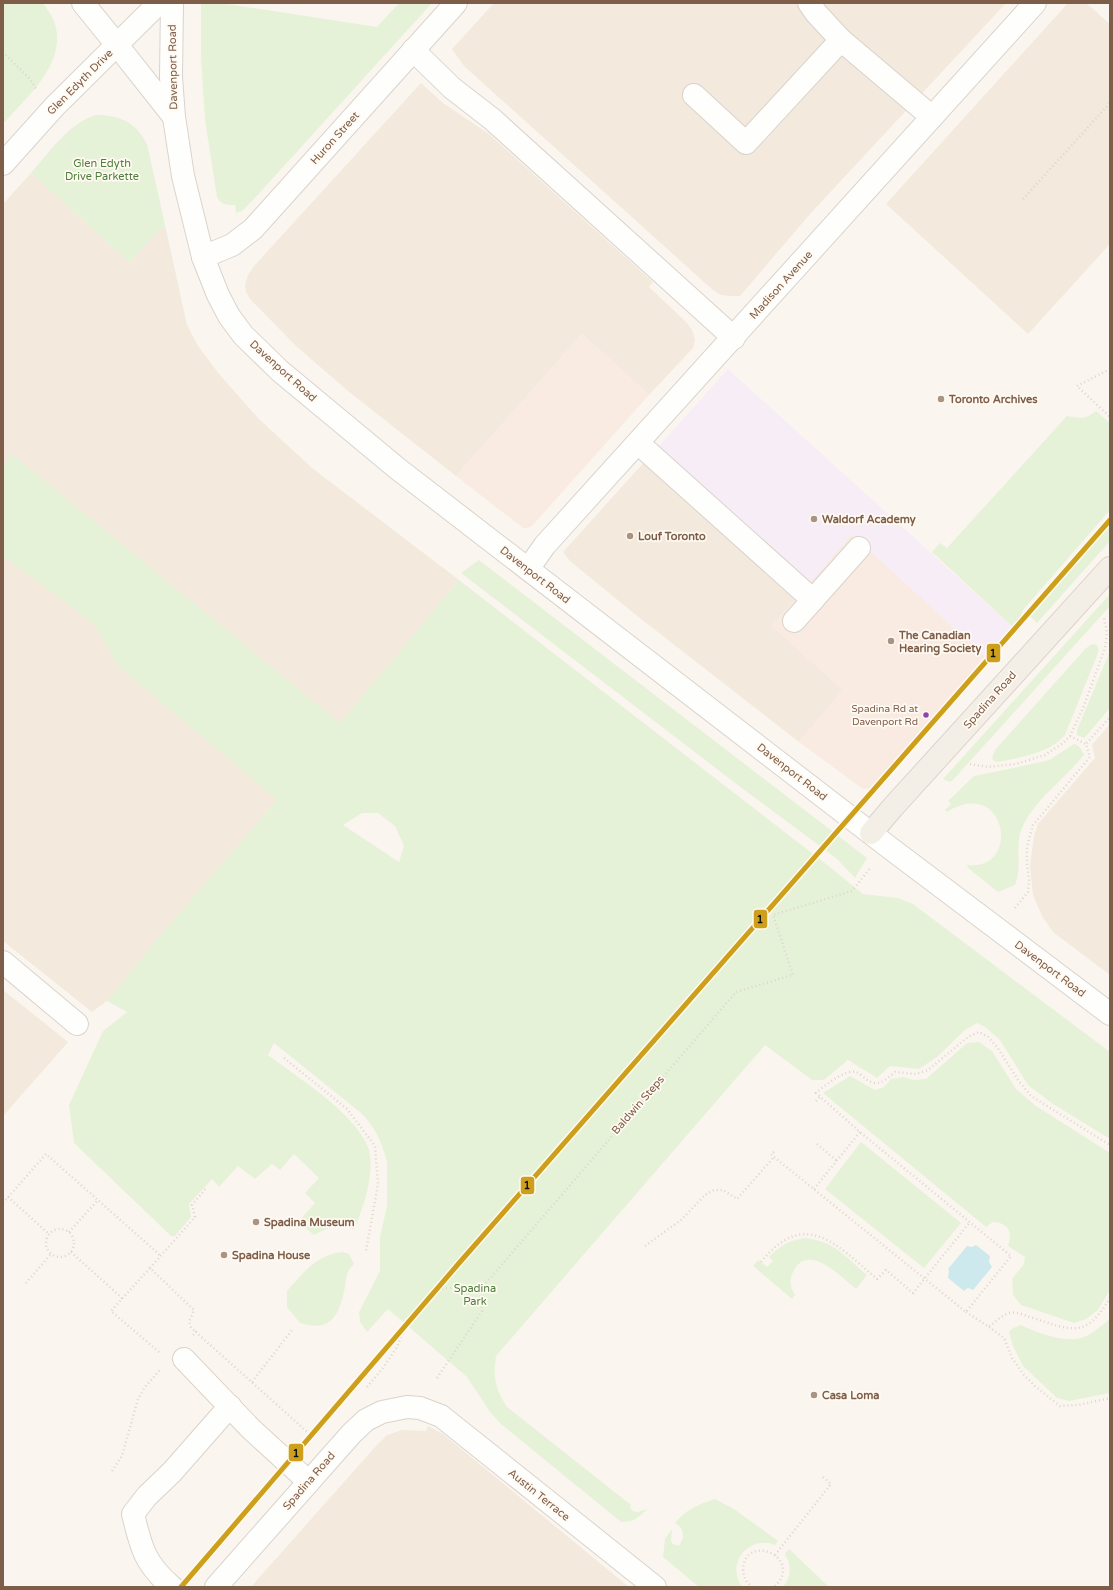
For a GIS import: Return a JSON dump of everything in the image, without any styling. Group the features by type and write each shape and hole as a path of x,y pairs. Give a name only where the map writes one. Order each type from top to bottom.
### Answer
{"main road":[{"name":"Spadina Road","path":"871,833 1110,568"}],"street":[{"path":"83,3 118,44 174,117"},
{"name":"Glen Edyth Drive","path":"3,164 56,106 159,3"},
{"name":"Davenport Road","path":"172,3 171,77 174,117 183,176 203,257 218,295 229,316 243,335 280,371 398,469 871,833 1110,1014"},
{"name":"Huron Street","path":"203,257 232,245 253,229 456,3"},
{"path":"809,3 816,14 841,40 932,117"},
{"name":"Madison Avenue","path":"528,569 545,545 1036,3"},
{"path":"694,95 746,143 841,40"},
{"path":"413,50 452,88 492,119 734,338"},
{"path":"638,443 813,600"},
{"path":"794,622 859,548"},
{"path":"3,962 77,1024"},
{"path":"184,1359 250,1428 309,1482"},
{"path":"172,1587 160,1577 145,1556 133,1514 147,1496 172,1472 230,1406"},
{"name":"Spadina Road","path":"216,1587 352,1433 366,1420 382,1412 407,1407 420,1408"},
{"name":"Austin Terrace","path":"420,1408 441,1416 655,1587"}],"path":[{"path":"3,52 29,78 38,93"},
{"path":"1023,199 1110,103"},
{"path":"1110,370 1077,386 1110,417"},
{"path":"970,764 987,767 1012,765 1035,759 1052,752 1064,744 1070,736 1083,708 1105,648 1107,633 1104,618"},
{"path":"1086,744 1110,717"},
{"path":"1015,908 1028,892 1029,880 1027,846 1033,825 1090,757 1086,744 1070,736"},
{"name":"Baldwin Steps","path":"480,1290 736,992 793,975 773,915 852,891 868,870"},
{"path":"966,1312 1011,1256 860,1132 816,1093 845,1072 856,1072 870,1082 877,1084 895,1072 916,1074 928,1070 968,1037 979,1032 988,1037 997,1047 1018,1080 1031,1096 1110,1145"},
{"path":"284,1058 346,1109 375,1146 378,1184 366,1251"},
{"path":"816,1101 820,1097"},
{"path":"814,1189 860,1132"},
{"path":"817,1144 837,1161"},
{"path":"774,1152 771,1154 774,1157 966,1312 1004,1338 1012,1358 1024,1375 1060,1406 1078,1405 1110,1398"},
{"path":"3,1203 46,1154 161,1256"},
{"path":"645,1246 681,1220 705,1195 714,1190 723,1190 736,1199 774,1157"},
{"path":"163,1355 111,1311 195,1217 192,1205 207,1187"},
{"path":"8,1197 49,1234"},
{"path":"69,1232 98,1200"},
{"path":"761,1262 770,1250 781,1241 795,1235 809,1234 824,1237 837,1245 877,1279 886,1270 913,1293 970,1222"},
{"path":"57,1229 66,1230 69,1232 74,1241 71,1252 64,1257 59,1258 51,1254 46,1246 49,1234 57,1229"},
{"path":"71,1252 123,1299"},
{"path":"26,1283 51,1254"},
{"path":"150,1268 194,1310 189,1322 191,1327 318,1441"},
{"path":"367,1387 389,1360 397,1347 409,1317 434,1289 466,1287 480,1290 483,1297 481,1301 482,1311 437,1378"},
{"path":"473,1289 469,1294 470,1301 477,1304 481,1301"},
{"path":"989,1328 997,1320 1009,1313 1018,1313 1065,1328 1075,1329 1085,1326 1094,1320 1110,1298"},
{"path":"252,1382 292,1330"},
{"path":"191,1337 196,1332"},
{"path":"112,1471 122,1456 138,1399 145,1387 164,1366"},
{"path":"776,1555 830,1484 823,1477"},
{"path":"753,1587 746,1581 744,1576 744,1563 752,1554 764,1550 776,1555 780,1560 783,1572 782,1578 774,1587"}],"shaded area":[{"path":"494,3 1006,3 810,214 740,296 730,296 721,295 713,290 464,66 452,49"},
{"path":"1068,3 1086,3 1110,24 1110,244 1028,334 886,204"},
{"path":"421,83 443,103 489,134 653,282 649,287 687,323 692,330 695,339 693,348 649,395 582,334 456,476 348,391 296,346 250,299 246,292 245,285 248,275 255,265"},
{"path":"31,173 129,262 165,225 187,325 198,346 219,374 259,419 312,468 459,580 277,800 107,1001 92,1012 3,941 3,204"},
{"path":"582,334 649,395 532,526 523,528 456,476"},
{"name":"Waldorf Academy","path":"728,369 1016,630 990,661 852,534 807,586 656,449"},
{"path":"656,449 807,586 772,626 843,690 799,742 636,615 570,561 563,552"},
{"path":"852,534 990,661 878,788 863,789 799,742 843,690 772,626"},
{"path":"1110,724 1110,975 1053,932 1042,916 1033,895 1030,866 1034,836 1038,824 1095,758 1092,745"},
{"path":"3,990 68,1042 3,1116"},
{"path":"428,1426 443,1434 629,1587 251,1587 387,1435 402,1430 426,1431"}],"green space":[{"path":"3,3 43,3 54,21 57,36 56,51 43,78 3,124"},
{"path":"201,3 221,3 377,27 399,3 432,3 254,199 242,211 236,213 235,205 224,204 217,197 205,120 201,58"},
{"name":"Glen Edyth Drive Parkette","path":"95,115 112,116 126,121 138,130 147,144 165,225 129,262 31,173 68,132 85,119"},
{"path":"1096,411 1110,423 1110,510 1023,610 1016,630 932,552 940,543 947,548 1067,416 1082,418 1089,416"},
{"name":"Spadina Park","path":"12,454 340,723 459,580 863,894 898,898 913,904 1110,1052 1110,1139 1053,1104 1028,1085 1000,1040 985,1027 977,1023 965,1030 937,1057 919,1069 890,1066 877,1078 848,1060 824,1080 812,1080 765,1045 496,1356 495,1377 497,1388 507,1407 631,1505 630,1508 633,1511 638,1512 647,1509 636,1519 621,1522 501,1424 490,1412 467,1377 388,1309 367,1332 360,1322 359,1312 380,1271 380,1237 387,1206 387,1162 385,1155 374,1129 366,1118 274,1043 268,1055 324,1096 351,1121 361,1134 368,1147 371,1166 370,1177 362,1210 354,1229 338,1226 314,1235 298,1222 315,1203 305,1193 319,1178 294,1154 280,1170 272,1164 255,1179 238,1166 219,1187 212,1179 189,1204 191,1217 175,1236 171,1236 74,1143 69,1105 103,1031 127,1012 107,1001 157,939 277,800 117,665 95,625 3,556 3,467","holes":["362,813 378,813 395,826 404,846 399,862 343,825"]},
{"path":"1110,525 1110,541 1037,623 1029,615"},
{"path":"479,560 867,858 855,878 836,858 743,789 461,573"},
{"path":"1110,594 1110,606 953,780 950,782 943,779"},
{"path":"1093,644 1098,647 1098,653 1065,735 1051,747 1043,751 998,762 994,761 992,758 995,750 1086,648"},
{"path":"1110,651 1110,708 1084,738 1077,735 1077,730"},
{"path":"1074,744 1080,748 1084,755 1034,808 1022,828 1020,835 1018,849 1018,871 1015,885 998,892 968,868 967,865 984,863 996,854 1001,842 1000,827 994,814 983,806 967,804 947,812 945,810 951,804 948,801 974,776 1042,762 1051,759"},
{"path":"979,1042 992,1051 1016,1089 1036,1106 1110,1153 1110,1290 1098,1310 1086,1319 1074,1323 1021,1305 1013,1295 1012,1279 1024,1264 1025,1257 1008,1246 1010,1236 1006,1226 993,1222 986,1227 823,1093 850,1076 875,1090 884,1087 891,1079 904,1077 913,1080 926,1079 967,1043"},
{"path":"861,1142 961,1223 924,1268 825,1189"},
{"path":"805,1238 832,1246 846,1256 867,1275 856,1289 824,1264 807,1260 799,1263 793,1272 791,1284 795,1295 792,1299 753,1266 758,1260 767,1267 773,1261 769,1257 777,1249 789,1242"},
{"path":"343,1252 349,1254 354,1264 347,1274 343,1297 337,1313 333,1319 320,1325 300,1323 287,1307 287,1291 305,1271 318,1260 326,1256"},
{"path":"1110,1319 1110,1393 1069,1401 1057,1398 1023,1366 1013,1346 1009,1332 1013,1328 1021,1325 1052,1337 1077,1339 1084,1337 1098,1329"},
{"path":"715,1499 734,1509 778,1541 775,1545 766,1543 757,1544 743,1552 737,1567 737,1576 741,1585 740,1587 699,1587 663,1557 665,1539 672,1529 671,1541 673,1544 679,1546 683,1538 682,1529 675,1523 679,1518 693,1508"},
{"path":"789,1549 829,1587 783,1587 788,1579 790,1570 785,1554"}],"water":[{"path":"976,1245 990,1256 989,1262 992,1267 973,1290 968,1288 964,1291 948,1278 948,1269 967,1246 972,1247"}],"transit line":[{"name":"1","path":"181,1587 460,1262 1110,520"}],"place":[{"name":"Toronto Archives","path":"941,399"},
{"name":"Waldorf Academy","path":"814,519"},
{"name":"Louf Toronto","path":"630,536"},
{"name":"The Canadian Hearing Society","path":"891,641"},
{"name":"Spadina Rd at Davenport Rd","path":"926,715"},
{"name":"Spadina Museum","path":"256,1222"},
{"name":"Spadina House","path":"224,1255"},
{"name":"Casa Loma","path":"814,1395"}]}
